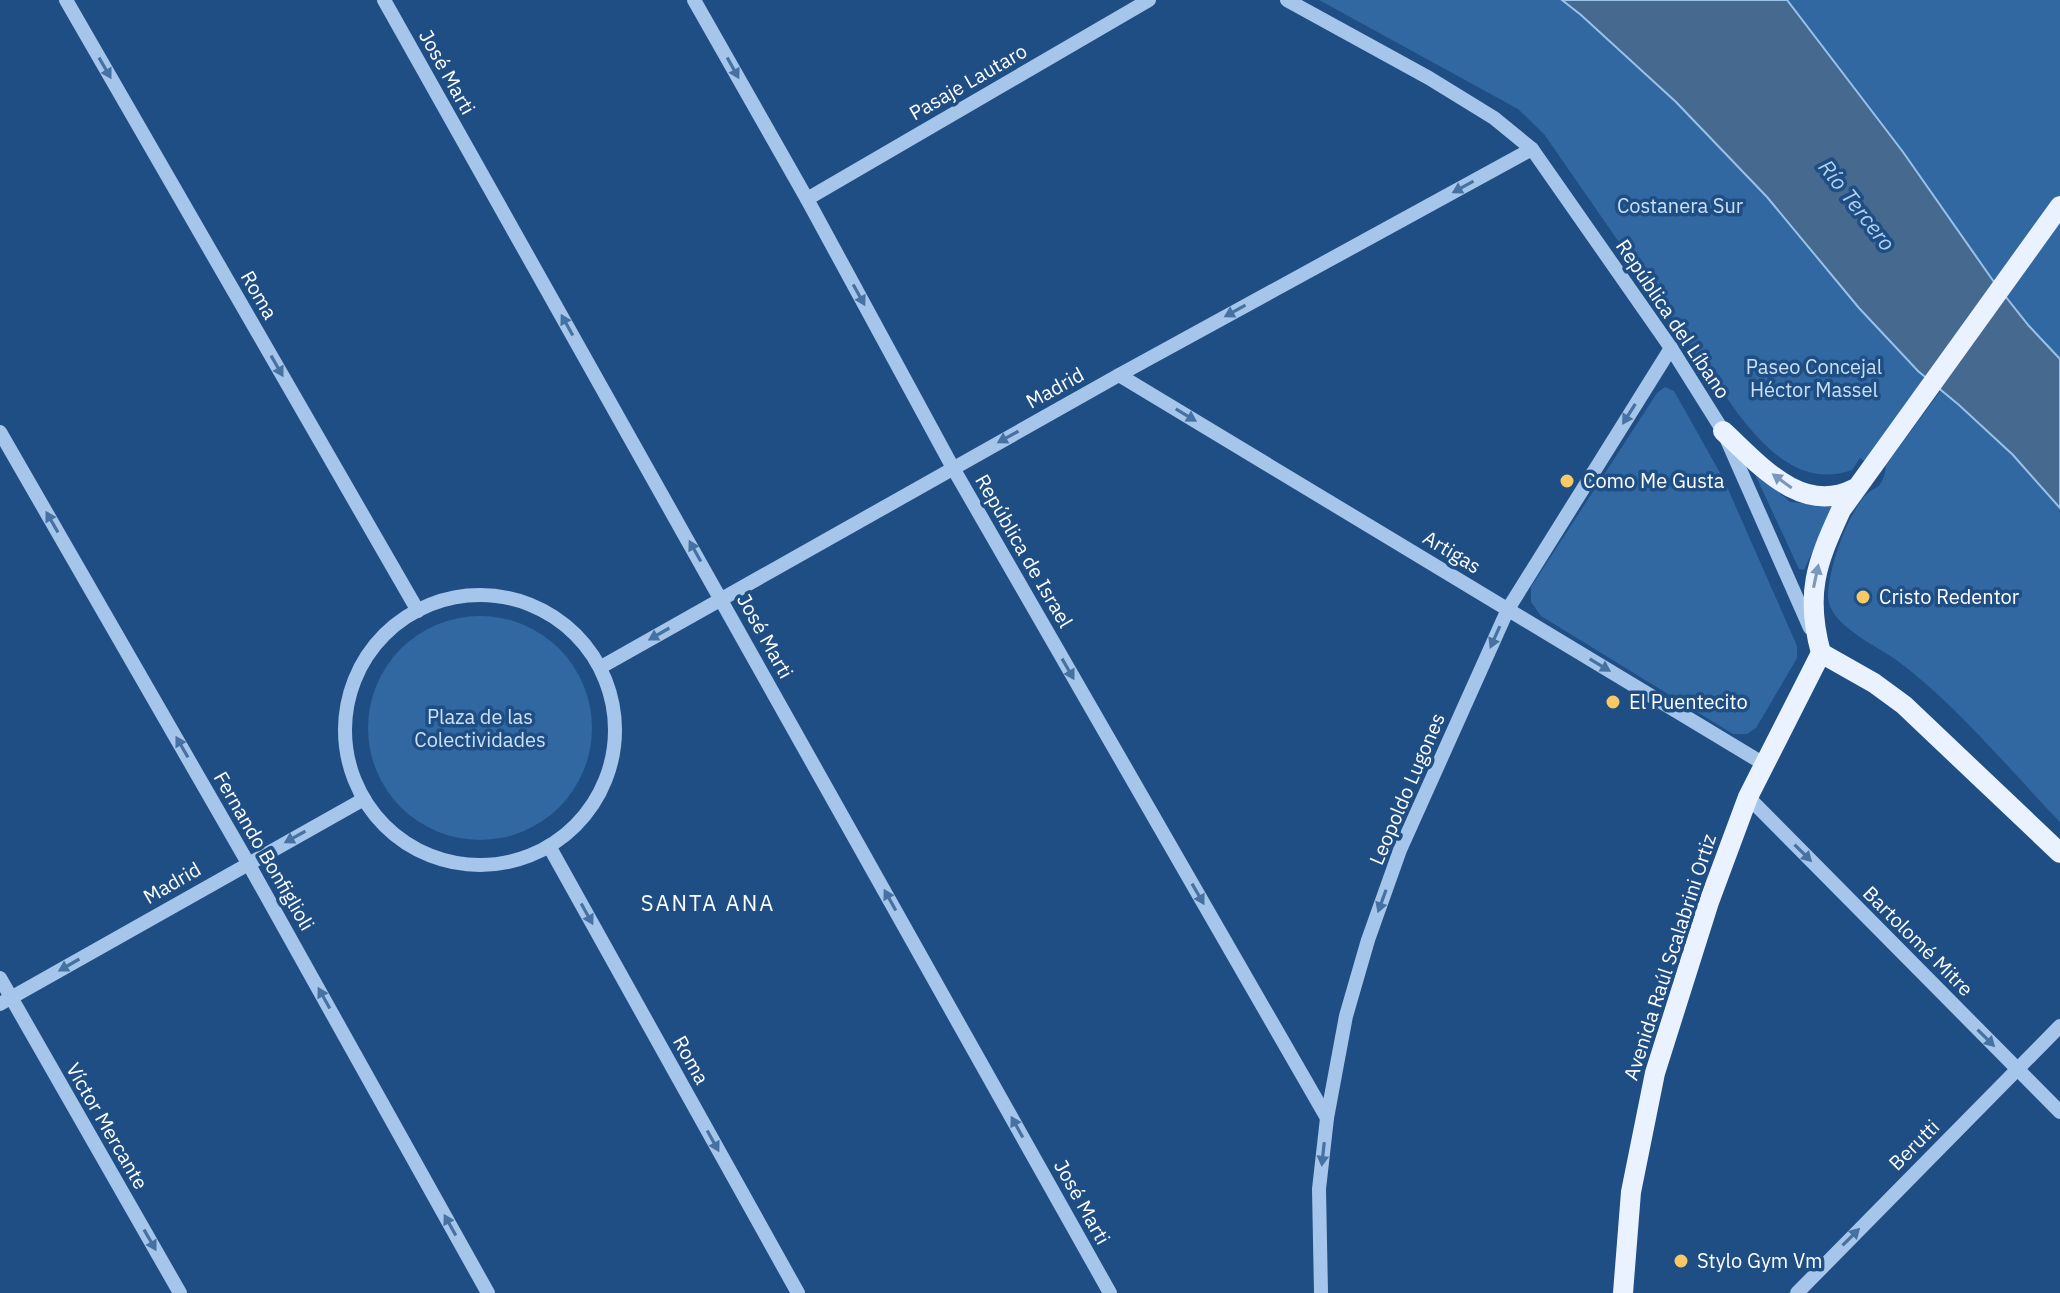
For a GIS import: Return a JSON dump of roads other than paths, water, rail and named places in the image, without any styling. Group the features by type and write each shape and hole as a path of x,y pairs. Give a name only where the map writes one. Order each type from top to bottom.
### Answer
{"main road":[{"path":"2060,206 1854,489 1833,526 1816,575 1812,613 1821,653 1874,683 1904,705 2060,853"},
{"path":"1723,431 1767,470 1800,493 1832,497 1854,489"},
{"name":"Avenida Raúl Scalabrini Ortiz","path":"1623,1293 1631,1192 1655,1073 1709,902 1748,797 1821,653"}],"street":[{"name":"Roma","path":"66,0 418,611"},
{"name":"José Marti","path":"384,0 1110,1293"},
{"name":"República de Israel","path":"694,0 807,199 953,468 1327,1118"},
{"name":"Pasaje Lautaro","path":"807,199 1149,0"},
{"name":"República del Líbano","path":"1287,0 1429,78 1516,133 1532,149 1671,348 1723,431 1821,653"},
{"name":"Madrid","path":"601,667 1119,375 1532,149"},
{"name":"Leopoldo Lugones","path":"1321,1293 1319,1189 1327,1118 1346,1016 1400,850 1508,609 1671,348"},
{"name":"Artigas","path":"1119,375 1764,764"},
{"name":"Fernando Bonfiglioli","path":"0,432 248,863 488,1293"},
{"path":"467,595 499,596 530,604 559,620 583,641 601,667 611,695 616,723 614,752 606,781 592,806 573,828 549,846 517,860 482,865 447,861 414,847 385,826 364,799 348,756 345,733 348,699 361,666 381,639 418,611 436,602 467,595"},
{"name":"Bartolomé Mitre","path":"1748,797 2060,1112"},
{"name":"Madrid","path":"5,1001 364,799"},
{"name":"Roma","path":"549,846 798,1293"},
{"name":"Víctor Mercante","path":"0,978 5,1001 180,1293"},
{"name":"Berutti","path":"1797,1293 2060,1026"}],"water":[{"name":"Río Tercero","path":"1562,0 1787,0 1903,152 1994,282 2060,359 2060,508 2013,455 1918,371 1859,308 1767,197 1676,102"}],"place":[{"name":"Como Me Gusta","path":"1567,481"},
{"name":"Cristo Redentor","path":"1863,597"},
{"name":"El Puentecito","path":"1613,702"},
{"name":"Stylo Gym Vm","path":"1681,1261"}],"district":[{"name":"SANTA ANA","path":"708,903"}],"park label":[{"name":"Costanera Sur","path":"1680,206"},
{"name":"Paseo Concejal Héctor Massel","path":"1814,378"},
{"name":"Plaza de las Colectividades","path":"480,728"}]}
